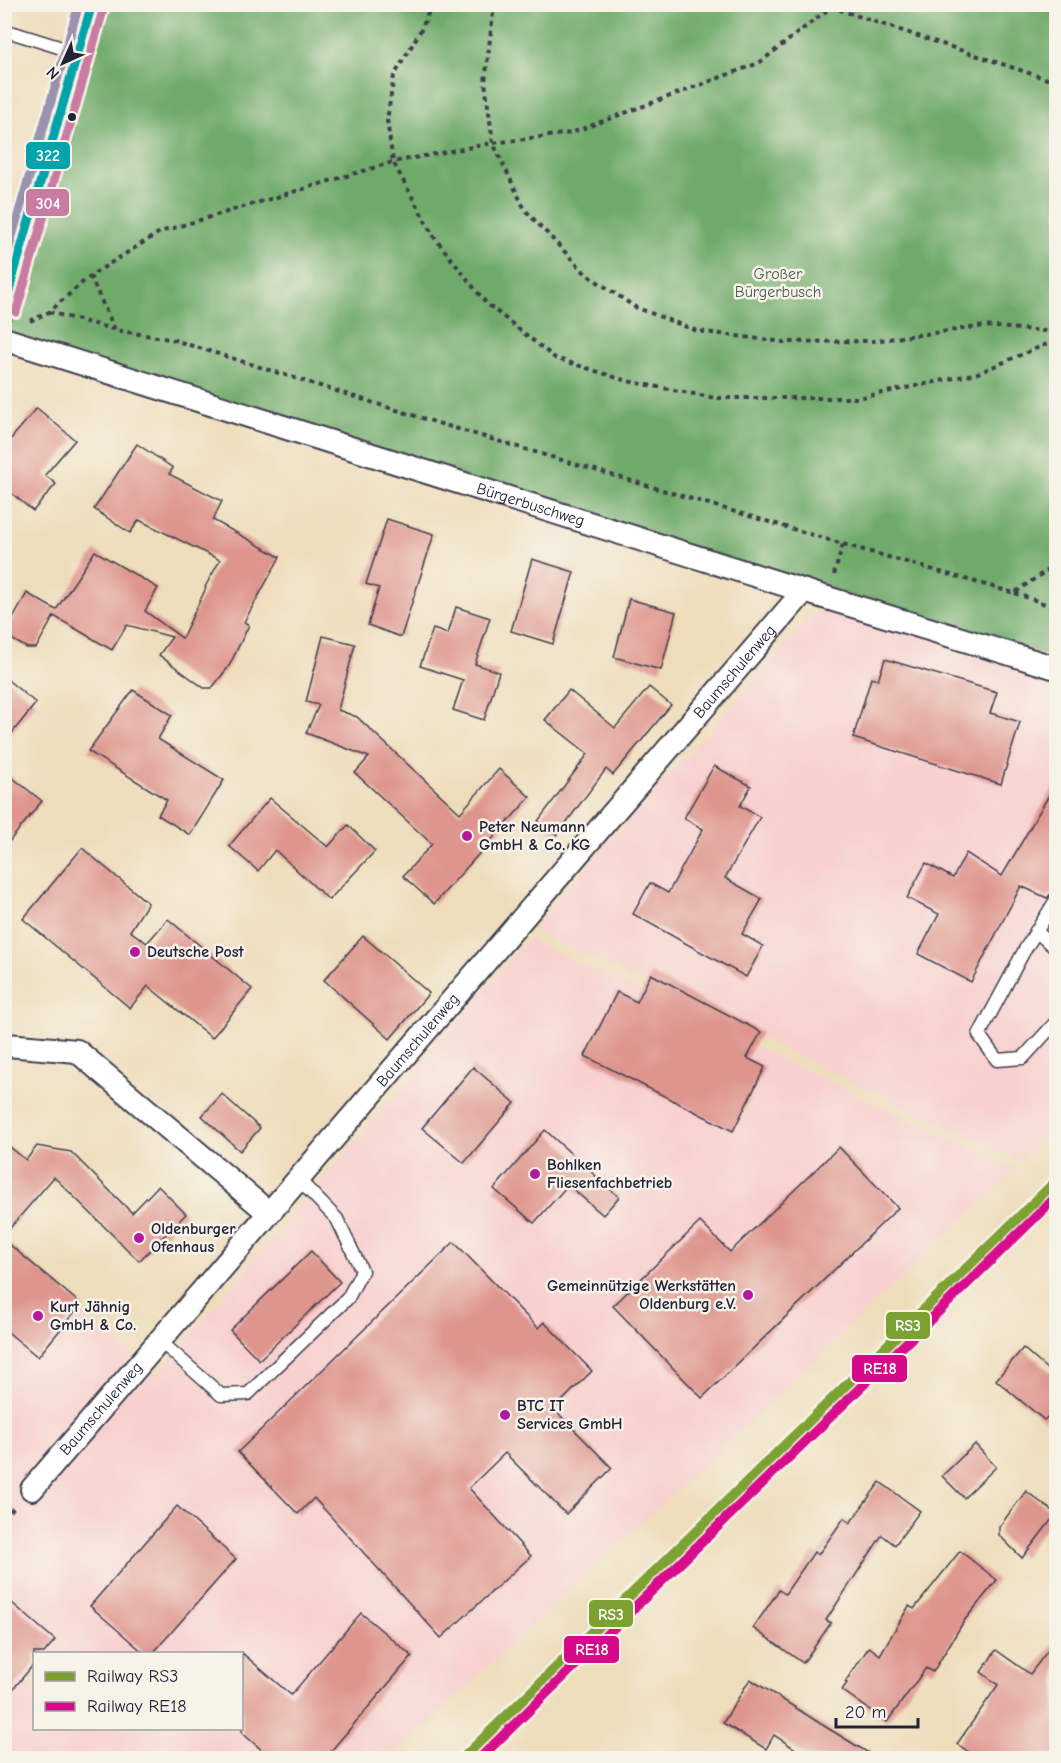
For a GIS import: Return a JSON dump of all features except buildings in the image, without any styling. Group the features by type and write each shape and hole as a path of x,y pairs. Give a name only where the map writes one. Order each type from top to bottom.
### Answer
{"street":[{"path":"4,309 92,4"},
{"name":"Bürgerbuschweg","path":"4,339 1056,668"},
{"name":"Baumschulenweg","path":"32,1489 804,591"},
{"path":"6,1037 77,1051 269,1213"}],"lane":[{"path":"4,30 78,52"},
{"path":"1056,900 979,1035 997,1060 1023,1058 1056,1022"},
{"path":"1036,932 1056,949"},
{"path":"160,1341 221,1395 249,1394 348,1298 362,1271 337,1219 298,1179"}],"path":[{"path":"432,4 422,28 394,76 387,120 393,162 434,237 486,303 555,358 627,381 716,398 858,398 978,373 1056,340"},
{"path":"494,4 485,82 494,143 525,210 586,274 635,307 697,331 784,342 873,341 985,326 1056,332"},
{"path":"822,4 1056,82"},
{"path":"22,325 49,312 90,276 160,232 393,162 494,143 570,133 759,63 833,6"},
{"path":"90,276 116,330"},
{"path":"49,312 116,330 174,340 441,423 1014,593 1056,608"},
{"path":"835,572 843,544"},
{"path":"1014,593 1056,564"}],"shaded area":[{"path":"828,598 1056,668 1056,1123 1019,1161 531,929"},
{"path":"528,939 1016,1170 391,1758 5,1758 4,1246 156,1375"}],"green space":[{"name":"Großer Bürgerbusch","path":"92,5 1056,5 1056,658 5,339 4,309"}],"rail line":[{"name":"RS3","path":"463,1758 1056,1181"},
{"name":"RE18","path":"480,1758 1056,1197"}],"transit line":[{"path":"4,264 79,4"},
{"name":"322","path":"4,307 92,4"},
{"name":"304","path":"16,312 104,7"}],"place":[{"name":"Peter Neumann GmbH & Co. KG","path":"467,836"},
{"name":"Deutsche Post","path":"135,952"},
{"name":"Bohlken Fliesenfachbetrieb","path":"535,1174"},
{"name":"Oldenburger Ofenhaus","path":"139,1238"},
{"name":"Gemeinnützige Werkstätten Oldenburg e.V.","path":"748,1295"},
{"name":"Kurt Jähnig GmbH & Co.","path":"38,1316"},
{"name":"BTC IT Services GmbH","path":"505,1415"}]}
